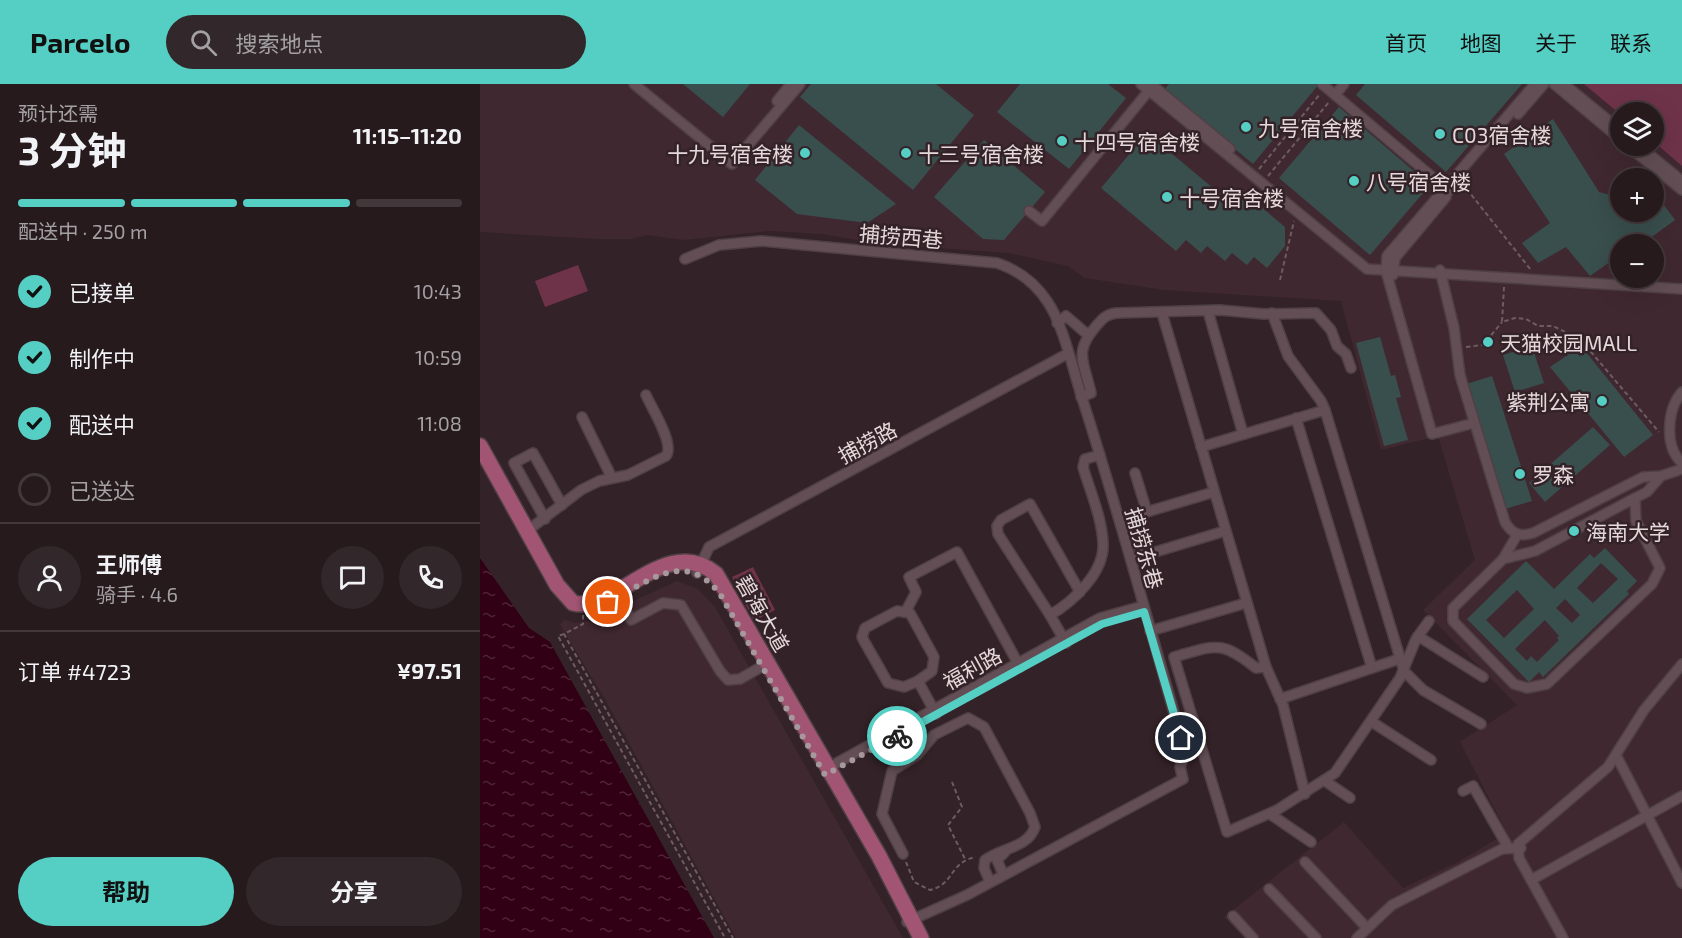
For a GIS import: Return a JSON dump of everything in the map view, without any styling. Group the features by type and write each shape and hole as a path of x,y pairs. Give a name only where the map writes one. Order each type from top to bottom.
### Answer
{"main road":[{"path":"480,446 564,596 578,605 600,598 672,564 684,561 699,569"},
{"path":"480,460 561,604 572,612 582,612 670,571 699,569"},
{"name":"碧海大道","path":"699,569 720,594 761,667 826,771"},
{"name":"碧海大道","path":"699,569 716,574 921,938"},
{"name":"碧海大道","path":"910,921 913,938"}],"street":[{"path":"634,84 731,159"},
{"path":"641,84 731,159"},
{"path":"731,159 791,84"},
{"path":"731,159 800,84"},
{"path":"1335,95 1344,84"},
{"path":"1474,423 1432,434 1392,287 1390,269 1395,258 1448,190 1536,84"},
{"path":"1458,178 1544,84"},
{"path":"1554,84 1610,131"},
{"path":"1564,84 1610,122"},
{"path":"1325,85 1448,190"},
{"path":"1029,211 1040,220 1149,86 1255,174 1371,264 1390,269"},
{"path":"1640,156 1682,190"},
{"path":"1651,156 1682,181"},
{"path":"1264,181 1296,211 1367,269 1682,285"},
{"name":"捕捞西巷","path":"685,259 718,245 761,241 997,263 1009,267 1029,280 1047,301 1067,354"},
{"path":"1440,272 1504,279 1538,278 1682,290"},
{"path":"1440,272 1457,346 1460,375 1474,423 1505,522 1517,535"},
{"path":"1208,310 1243,434"},
{"path":"1081,397 1091,393 1081,347 1088,335 1110,314 1208,310 1272,314 1316,313 1332,330 1351,368"},
{"path":"1162,313 1246,603 1266,667 1280,699 1305,794"},
{"path":"1272,314 1288,356 1325,410 1404,671 1423,690 1481,724"},
{"path":"1057,323 1066,316 1088,335"},
{"name":"捕捞东巷","path":"1003,874 1183,779 1180,766 1185,754 1100,455 1067,354"},
{"name":"捕捞路","path":"699,569 709,547 1067,354"},
{"path":"1682,392 1671,413 1670,428 1671,444 1682,463"},
{"path":"527,531 581,490 599,481 628,475 669,452 667,439 646,395"},
{"path":"1202,447 1325,410"},
{"path":"582,417 612,478"},
{"path":"1296,418 1372,668"},
{"path":"545,519 514,463 533,453 562,505"},
{"path":"1050,615 1080,592 1093,574 1103,553 1101,532 1083,467 1085,459 1100,455"},
{"path":"1517,535 1533,533 1643,477 1661,476 1682,469"},
{"path":"1136,473 1147,512"},
{"path":"1503,559 1535,551 1647,492 1661,476"},
{"path":"1141,556 1133,529 1133,516 1214,492"},
{"path":"1517,535 1503,559 1453,608 1451,616 1514,684 1527,688 1547,684 1646,593 1658,575 1660,568 1658,560 1636,521 1635,498"},
{"path":"1064,641 998,534 997,526 1001,520 1030,504 1080,592"},
{"path":"1130,559 1225,531"},
{"path":"906,611 916,592 909,577 957,552 1019,666"},
{"path":"619,596 634,624 663,603 676,603 686,610 723,676 735,681 761,667"},
{"path":"1150,631 1246,603"},
{"name":"福利路","path":"826,771 1064,641 1100,618 1144,609"},
{"path":"906,611 910,613 936,663 933,671 918,681 904,687 888,683 862,637 865,628 892,613 906,611"},
{"path":"1266,667 1256,668 1220,646 1210,646 1174,657 1227,832 1305,794 1325,781 1346,761 1404,671 1418,636 1429,621"},
{"path":"1418,636 1483,677"},
{"path":"1280,699 1399,659"},
{"path":"1159,664 1175,660"},
{"path":"1619,756 1644,710 1682,664"},
{"path":"1357,938 1392,905 1515,848 1523,837 1619,756 1648,713 1682,671"},
{"path":"918,681 934,712"},
{"path":"903,854 882,814 892,771 917,755 934,735 968,718 984,727 1033,820 1032,833 1024,842 998,857 1003,874 910,921"},
{"path":"1372,722 1431,760"},
{"path":"1619,756 1682,883"},
{"path":"1325,781 1350,798"},
{"path":"1463,791 1473,786 1515,848 1565,938"},
{"path":"1533,879 1682,796"},
{"path":"1270,813 1311,842"},
{"path":"1649,815 1682,874"},
{"path":"990,882 984,868 984,861 1005,847 1012,847"},
{"path":"1305,862 1367,928"},
{"path":"1269,889 1316,938"},
{"path":"1233,916 1253,938"}],"path":[{"path":"1255,174 1325,85"},
{"path":"1264,181 1335,95"},
{"path":"1458,178 1538,278"},
{"path":"1280,280 1296,211"},
{"path":"1457,346 1472,348 1483,345 1502,322 1504,279"},
{"path":"1502,322 1522,318 1538,326 1553,326 1580,339 1659,432"},
{"path":"582,612 583,624 558,636 725,938"},
{"path":"567,633 564,634 733,938"},
{"path":"952,782 962,807 948,825 966,861"},
{"path":"903,854 914,882 926,890 948,881 954,868 966,861 975,857 984,861"}],"shaded area":[{"name":"海南大学","path":"480,84 1682,84 1682,938 1244,938 1224,917 1344,822 1403,888 1456,863 1507,833 1460,742 1517,705 1423,610 1475,560 1438,436 1381,450 1341,301 1164,290 1085,278 1068,266 1009,253 881,244 822,234 768,231 684,240 647,235 630,239 480,232"},
{"path":"1584,84 1682,84 1682,166 1664,150 1664,102 1610,102 1610,106"},
{"path":"578,265 588,291 545,307 535,281"},
{"path":"753,567 775,610 754,621 732,577"},
{"path":"677,581 698,589 715,607 903,938 736,938 605,699 560,625 564,620 575,623 590,621"}],"water":[{"path":"480,558 529,628 550,642 714,938 480,938"}],"building":[{"path":"683,84 750,84 723,117"},
{"name":"十三号宿舍楼","path":"811,84 936,84 974,115 913,190 800,97"},
{"name":"十四号宿舍楼","path":"1020,84 1108,84 1126,98 1069,169 997,112"},
{"name":"九号宿舍楼","path":"1169,84 1319,84 1253,164 1164,90"},
{"name":"C03宿舍楼","path":"1365,84 1522,84 1446,172 1356,95"},
{"name":"八号宿舍楼","path":"1339,107 1430,185 1370,255 1279,178"},
{"path":"1553,119 1599,192 1610,195 1610,222 1664,222 1664,205 1675,220 1656,234 1610,234 1610,262 1590,276 1566,247 1538,263 1522,243 1550,223 1504,154"},
{"name":"十九号宿舍楼","path":"799,125 896,204 867,223 797,214 755,180"},
{"name":"十号宿舍楼","path":"1147,133 1231,203 1241,190 1285,227 1285,246 1267,268 1254,257 1247,265 1232,253 1225,261 1207,246 1201,253 1186,240 1176,251 1101,188"},
{"path":"984,140 1045,192 1004,240 983,239 934,197"},
{"path":"1380,337 1391,376 1395,375 1401,397 1396,398 1408,440 1384,446 1356,343"},
{"name":"紫荆公寓","path":"1532,346 1544,383 1515,392 1503,355"},
{"name":"紫荆公寓","path":"1581,346 1653,435 1624,457 1550,367"},
{"name":"紫荆公寓","path":"1492,376 1532,501 1505,509 1466,384"},
{"name":"紫荆公寓","path":"1593,427 1610,445 1545,502 1529,483"},
{"path":"1605,548 1637,581 1627,591 1629,594 1543,677 1539,672 1529,682 1467,619 1526,561 1554,589 1590,554 1594,558","holes":["1601,563 1618,579 1593,603 1577,588","1517,590 1534,609 1504,638 1486,620","1565,599 1580,615 1572,623 1556,608","1545,620 1559,636 1557,638 1559,640 1537,662 1531,656 1527,661 1515,649"]}],"way so far":[{"path":"608,602 674,570 693,571 705,578 720,594 825,775 897,736"}],"place":[{"name":"九号宿舍楼","path":"1246,127"},
{"name":"C03宿舍楼","path":"1440,134"},
{"name":"十四号宿舍楼","path":"1062,141"},
{"name":"十九号宿舍楼","path":"805,153"},
{"name":"十三号宿舍楼","path":"906,153"},
{"name":"八号宿舍楼","path":"1354,181"},
{"name":"十号宿舍楼","path":"1167,197"},
{"name":"天猫校园MALL","path":"1488,342"},
{"name":"紫荆公寓","path":"1602,401"},
{"name":"罗森","path":"1520,474"},
{"name":"海南大学","path":"1574,531"}],"route":[{"path":"897,736 1102,624 1144,612 1181,738"}]}
